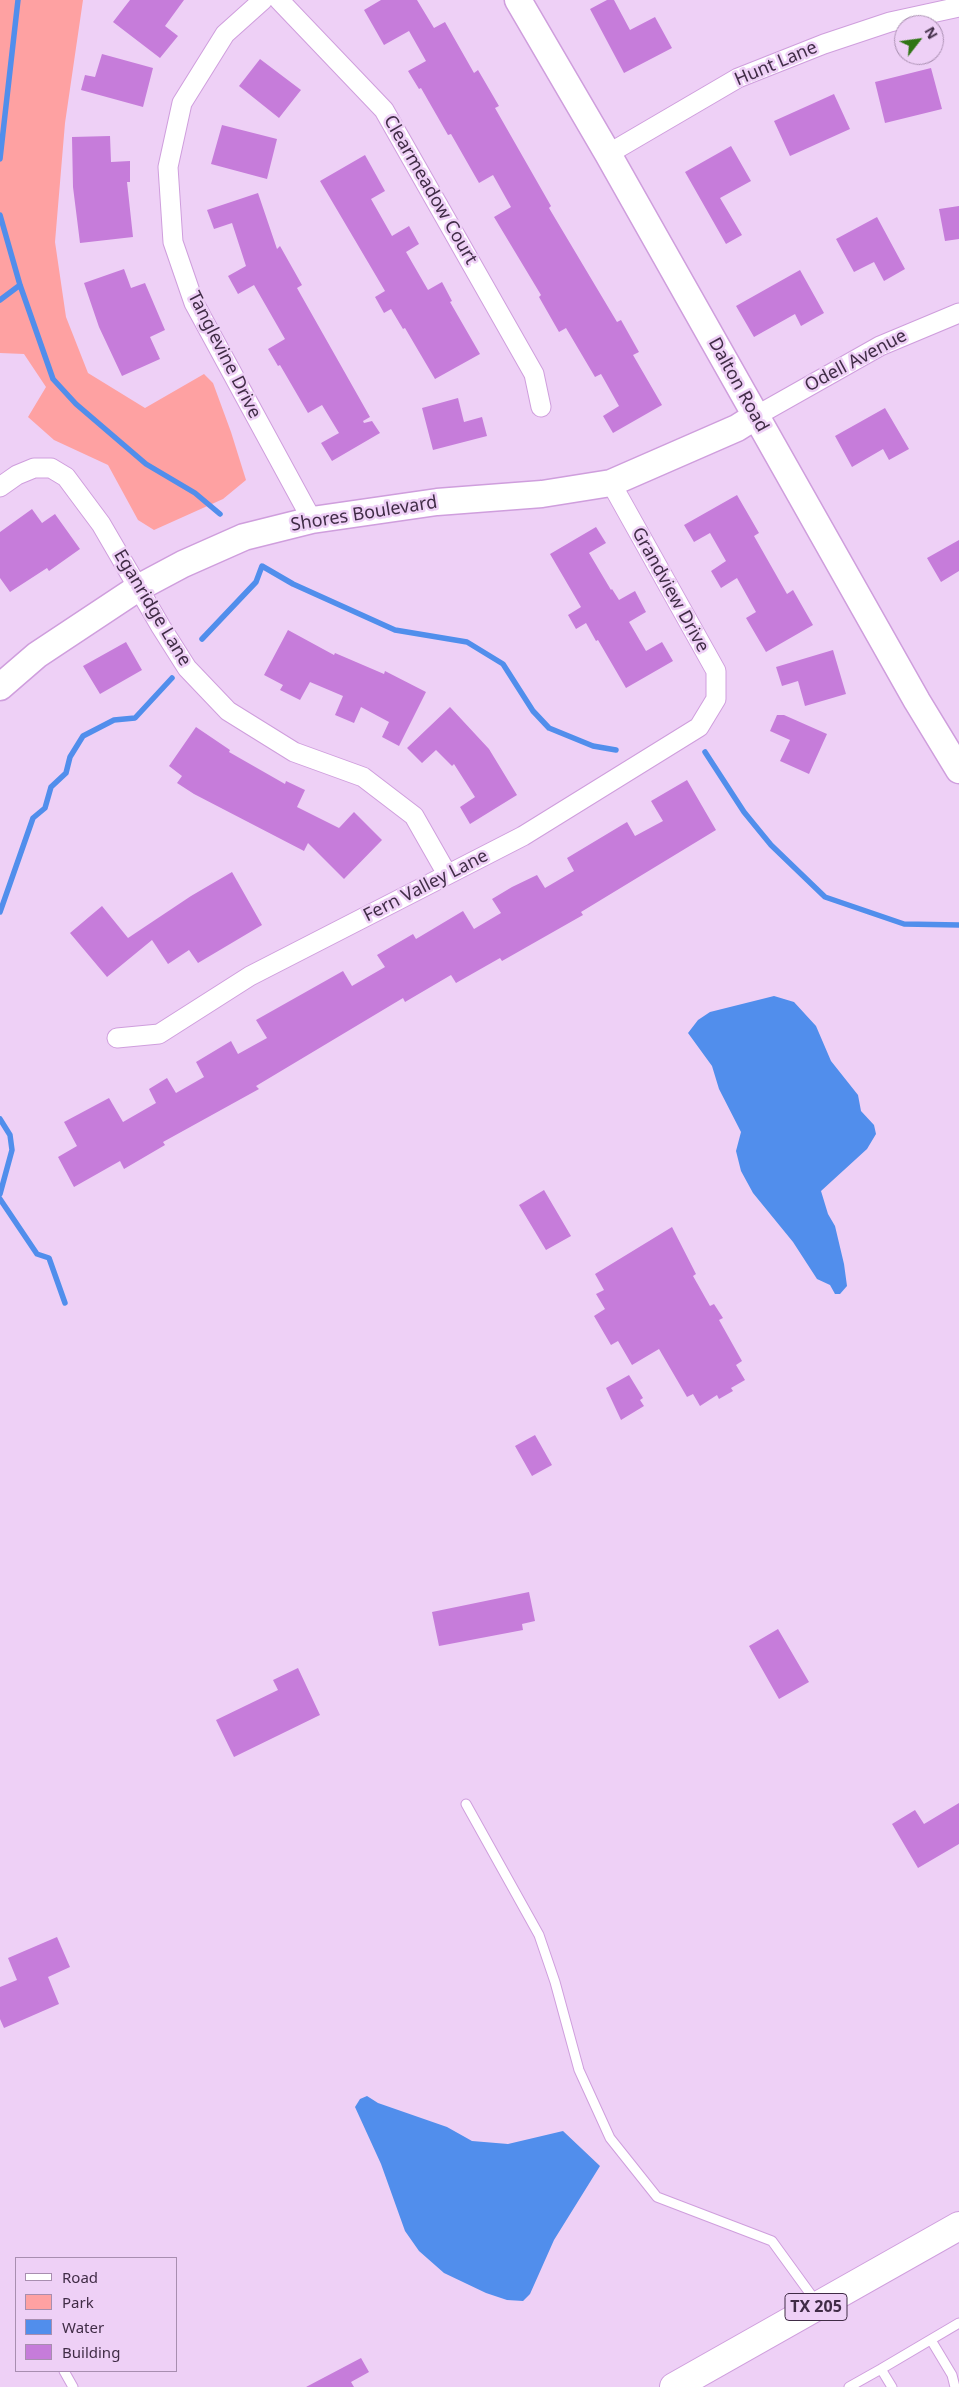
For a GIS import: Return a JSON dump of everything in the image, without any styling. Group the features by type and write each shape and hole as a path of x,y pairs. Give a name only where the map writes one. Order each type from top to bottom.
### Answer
{"main road":[{"name":"TX 205","path":"674,2387 704,2380 819,2305 959,2226"}],"street":[{"name":"Tanglevine Drive","path":"263,0 224,34 182,104 168,167 173,242 194,304 312,520"},
{"name":"Clearmeadow Court","path":"279,0 384,110 534,374 541,407"},
{"name":"Dalton Road","path":"518,0 608,154 917,701 959,770"},
{"name":"Hunt Lane","path":"608,154 738,78 824,44 890,22 959,8"},
{"name":"Odell Avenue","path":"756,416 880,346 959,314"},
{"name":"Shores Boulevard","path":"0,686 37,655 138,588 183,564 244,537 312,520 437,502 542,494 611,483 737,428 756,416"},
{"name":"Eganridge Lane","path":"0,488 17,475 34,468 51,468 66,477 101,524 187,668 228,711 294,752 363,777 414,816 447,874"},
{"name":"Grandview Drive","path":"611,483 716,671 716,699"},
{"name":"Fern Valley Lane","path":"117,1038 159,1034 250,976 523,836 699,727 716,699"}],"lane":[{"path":"466,1804 539,1935 555,1982 578,2070 610,2138 657,2197 772,2241 819,2305"},
{"path":"849,2387 931,2340 958,2327"},
{"path":"931,2340 952,2375 955,2387"},
{"path":"881,2369 892,2387"},
{"path":"65,2372 73,2387"}],"green space":[{"path":"0,0 83,0 65,123 55,242 66,317 88,373 145,408 204,374 213,383 246,480 223,499 154,530 138,520 108,465 54,440 28,417 46,387 24,354 0,353"}],"water":[{"path":"774,996 794,1002 816,1026 831,1061 858,1095 861,1111 874,1125 876,1134 867,1149 821,1191 828,1214 835,1226 844,1264 847,1286 840,1294 835,1294 830,1285 817,1279 793,1242 753,1193 741,1171 736,1151 741,1132 719,1089 712,1066 688,1033 698,1020 710,1012"},
{"path":"367,2096 378,2103 447,2127 472,2141 508,2144 563,2131 600,2166 554,2240 530,2294 523,2301 507,2300 486,2293 444,2273 419,2251 405,2231 381,2164 355,2107 360,2099"}],"building":[{"path":"130,0 184,0 165,26 178,36 160,58 113,22"},
{"path":"381,0 417,0 434,28 445,22 474,73 478,70 499,106 495,108 551,206 549,208 617,322 621,320 639,352 633,355 662,405 613,433 603,416 619,406 601,374 595,377 566,328 559,332 539,297 541,295 494,217 511,207 493,175 479,183 451,134 448,135 421,88 419,89 408,71 426,61 409,31 384,45 364,10"},
{"path":"607,0 614,0 630,30 655,17 672,48 624,73 590,9"},
{"path":"102,54 153,68 143,107 81,90 85,75 95,77"},
{"path":"260,59 301,90 279,118 239,86"},
{"path":"931,68 942,109 885,123 875,82"},
{"path":"834,94 850,129 790,156 774,121"},
{"path":"222,125 277,139 267,179 211,164"},
{"path":"110,136 111,162 130,161 130,182 127,182 133,237 80,243 73,187 72,137"},
{"path":"731,146 751,181 720,198 742,235 726,244 685,172"},
{"path":"365,155 385,191 371,199 392,236 409,226 419,244 406,252 428,290 442,282 452,301 450,302 480,354 435,379 405,328 403,329 391,309 384,313 375,297 385,291 320,181"},
{"path":"258,193 277,249 280,246 302,285 297,288 370,417 363,421 364,423 372,421 380,433 332,461 321,443 339,433 322,405 308,413 280,365 278,366 268,349 285,339 254,285 238,294 228,276 246,266 232,223 214,229 207,210"},
{"path":"959,206 959,239 945,241 939,209"},
{"path":"877,217 905,269 884,281 874,262 854,272 836,239"},
{"path":"124,269 131,288 145,283 165,330 150,337 160,359 122,376 99,327 84,283"},
{"path":"800,270 824,313 801,326 795,314 754,337 736,306"},
{"path":"458,398 464,422 482,417 487,436 433,450 422,408"},
{"path":"885,408 909,449 889,460 883,449 852,467 835,436"},
{"path":"737,495 759,533 754,536 787,594 793,590 813,625 766,652 746,618 756,612 737,578 721,588 711,571 726,561 710,533 694,542 684,525"},
{"path":"32,509 42,523 55,514 80,549 49,571 47,568 10,592 0,578 0,532"},
{"path":"596,527 606,543 589,553 619,600 635,591 646,612 629,622 646,651 662,642 673,661 626,688 586,623 576,629 568,615 581,607 550,554"},
{"path":"959,540 959,571 941,582 927,558"},
{"path":"288,630 334,655 335,653 384,674 385,671 426,692 399,746 382,737 389,722 361,707 354,723 335,715 343,696 310,682 300,700 280,690 283,685 264,675"},
{"path":"126,642 142,670 100,694 83,666"},
{"path":"833,650 846,694 805,706 798,681 782,686 776,667"},
{"path":"450,707 489,749 517,795 470,824 460,807 475,797 454,764 452,766 436,750 422,763 407,748"},
{"path":"777,715 784,715 827,734 809,774 780,761 790,740 770,731"},
{"path":"196,727 230,750 229,752 285,784 286,781 305,790 297,807 339,828 354,812 382,840 344,879 308,843 304,851 194,794 177,783 182,776 169,766"},
{"path":"687,780 716,830 581,912 583,915 502,961 500,958 456,983 451,975 405,1002 403,998 256,1086 259,1089 163,1142 165,1145 124,1169 120,1161 74,1187 58,1157 77,1146 64,1122 109,1098 123,1122 156,1103 149,1089 167,1078 176,1093 204,1077 196,1062 231,1041 238,1054 267,1038 256,1020 343,971 352,986 385,967 377,955 413,934 416,939 463,911 474,929 501,913 492,899 512,887 537,875 545,888 574,871 567,858 627,822 635,836 663,821 651,801"},
{"path":"232,872 262,925 198,963 189,950 168,964 152,940 107,977 70,933 102,906 128,938 191,896"},
{"path":"544,1190 571,1236 546,1250 519,1205"},
{"path":"672,1227 696,1274 693,1276 710,1306 714,1304 723,1318 719,1320 742,1361 736,1365 745,1380 731,1388 733,1391 719,1399 717,1395 700,1406 693,1394 687,1397 659,1349 632,1365 618,1341 611,1345 594,1316 605,1309 596,1294 604,1290 595,1274"},
{"path":"629,1375 643,1398 640,1400 644,1406 621,1420 606,1388"},
{"path":"535,1435 552,1465 532,1476 515,1446"},
{"path":"529,1592 535,1621 522,1624 523,1630 439,1646 432,1612"},
{"path":"778,1629 809,1682 779,1699 749,1646"},
{"path":"298,1668 320,1715 234,1757 216,1720 278,1690 273,1680"},
{"path":"959,1803 959,1844 918,1868 892,1824 915,1810 924,1824"},
{"path":"57,1937 70,1967 48,1977 59,2004 4,2028 0,2019 0,1987 17,1980 8,1958"},
{"path":"361,2358 369,2372 351,2382 354,2387 306,2387"}],"waterway":[{"path":"0,159 18,0"},
{"path":"0,215 20,285 53,379 76,404 146,464 195,493 220,514"},
{"path":"0,300 20,285"},
{"path":"202,639 256,582 262,566 293,584 395,630 467,642 503,664 533,711 549,728 593,746 616,750"},
{"path":"0,912 33,818 45,808 51,787 66,773 70,757 83,736 114,720 135,718 172,678"},
{"path":"705,752 744,812 771,845 825,897 904,924 959,925"},
{"path":"0,1119 10,1135 12,1150 0,1194"},
{"path":"0,1199 37,1254 49,1258 65,1303"}]}
